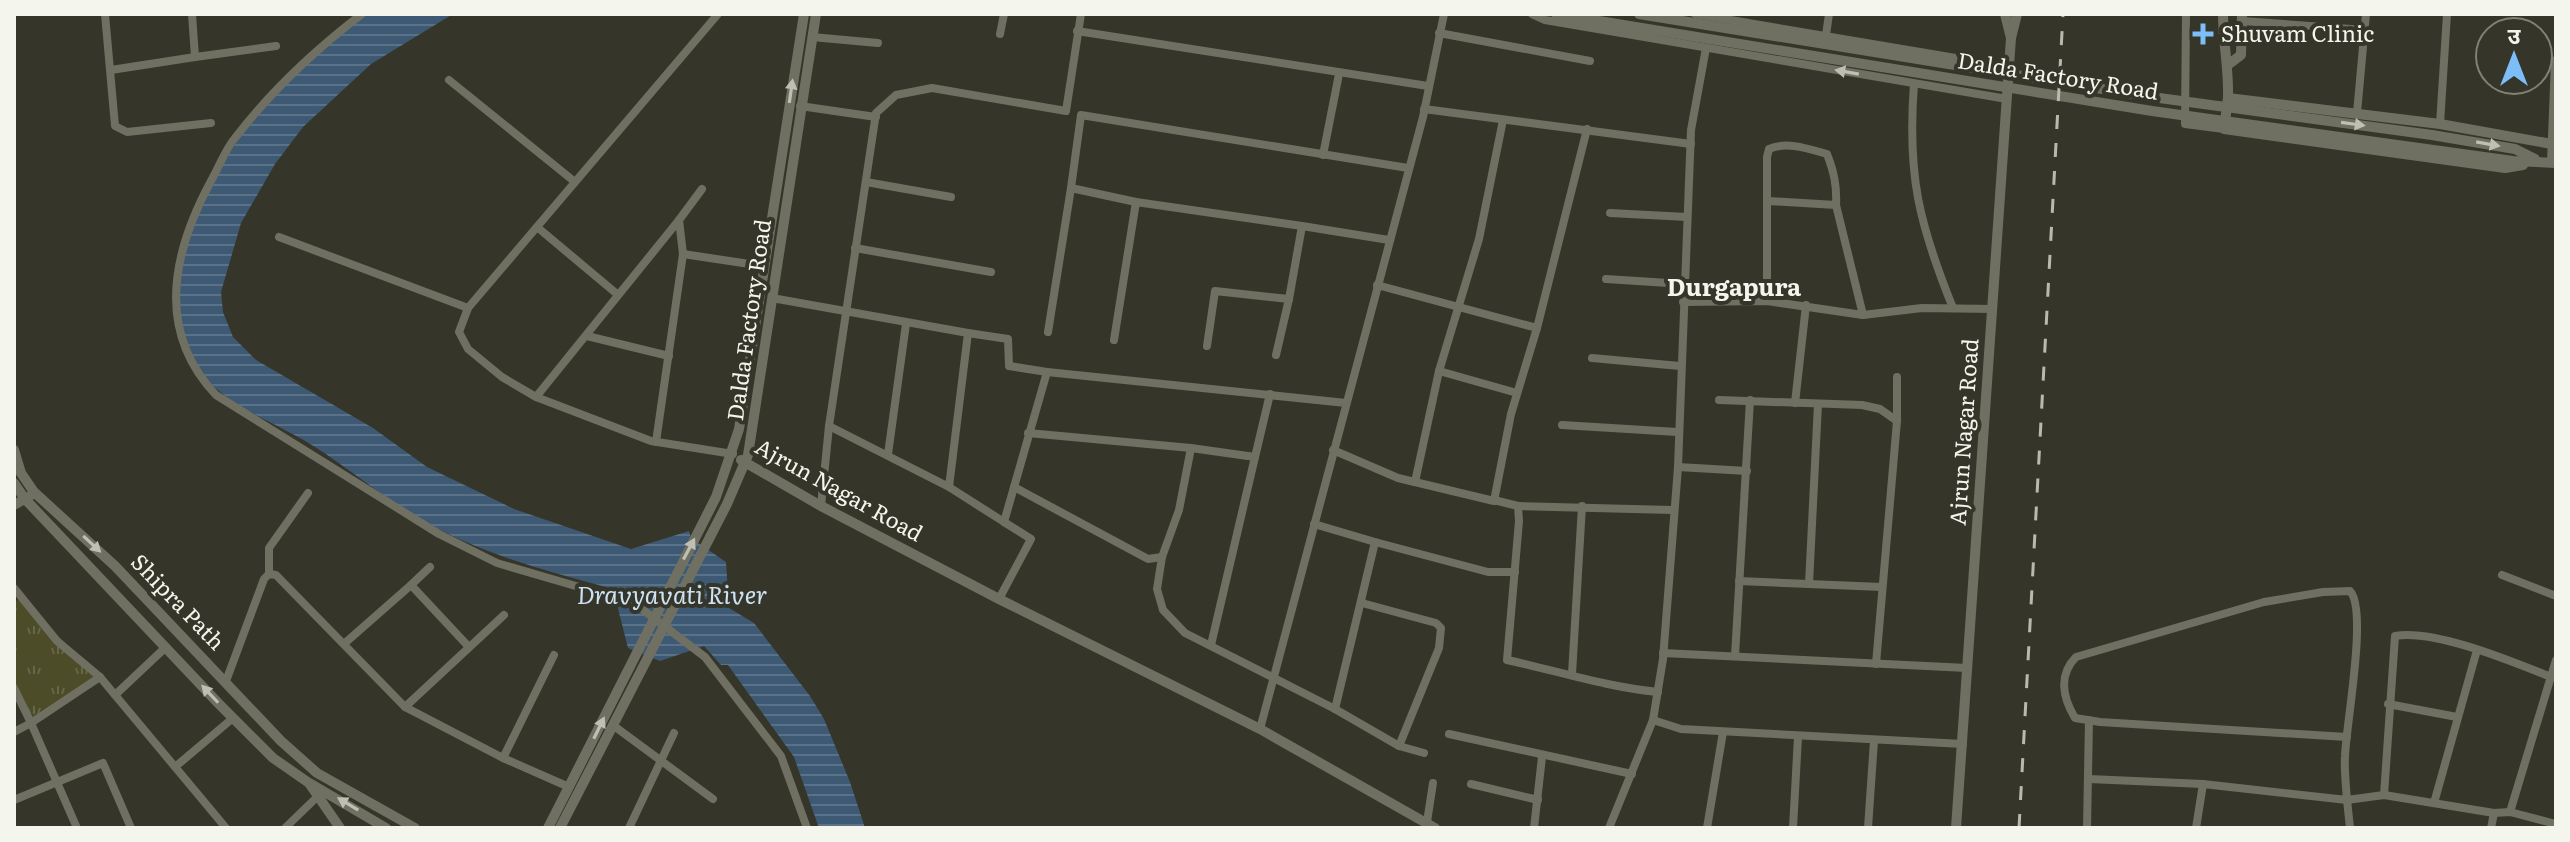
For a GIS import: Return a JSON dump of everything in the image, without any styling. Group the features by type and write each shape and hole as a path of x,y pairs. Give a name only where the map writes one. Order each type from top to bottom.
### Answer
{"street":[{"path":"105,14 115,126 121,131 211,123"},
{"path":"192,14 195,57"},
{"path":"362,14 306,59 234,139 202,198 180,253 175,294 182,342 198,377 223,400 439,534 497,563 634,603 705,657 762,731 781,756 807,828"},
{"path":"279,237 468,308 718,14"},
{"name":"Dalda Factory Road","path":"548,828 716,497 733,454 804,14"},
{"name":"Dalda Factory Road","path":"560,828 727,504 745,462 752,438 816,14"},
{"path":"1000,34 1004,14"},
{"path":"1066,111 1081,14"},
{"path":"1260,729 1424,109 1444,14"},
{"path":"1532,14 1545,20 2007,99"},
{"name":"Dalda Factory Road","path":"1556,14 2152,111 2431,141"},
{"name":"Dalda Factory Road","path":"1639,14 2431,141"},
{"path":"1695,14 2009,67"},
{"path":"1826,35 1829,14"},
{"name":"Ajrun Nagar Road","path":"2005,14 2011,38"},
{"name":"Ajrun Nagar Road","path":"1956,828 2011,38 2017,14"},
{"path":"2186,14 2185,124 2505,168 2550,162"},
{"path":"2223,14 2222,53 2229,64 2224,129"},
{"path":"2357,113 2366,14"},
{"path":"2440,124 2447,14"},
{"path":"2229,64 2241,55 2242,17 2365,30"},
{"path":"1077,31 1428,86"},
{"path":"1439,33 1590,61"},
{"path":"812,37 878,43"},
{"path":"111,70 276,46"},
{"path":"1609,828 1653,720 1663,653 1672,510 1678,467 1677,432 1691,144 1706,48"},
{"path":"2550,162 2554,144 2556,61"},
{"path":"1323,155 1339,74"},
{"path":"449,80 575,182"},
{"path":"1914,84 1910,135 1914,190 1953,308"},
{"path":"821,506 829,426 876,117 896,95 932,88 1408,168"},
{"path":"2228,98 2440,124 2554,144"},
{"path":"800,106 876,117"},
{"path":"1424,109 1691,144"},
{"path":"1048,332 1081,115"},
{"path":"1415,482 1439,371 1479,239 1503,120"},
{"path":"1494,500 1517,393 1537,328 1587,129"},
{"path":"2431,141 2515,149 2550,162"},
{"path":"1767,301 1767,157 1769,149 1781,146 1827,154 1837,186 1836,205 1863,315"},
{"path":"866,182 951,197"},
{"path":"1071,188 1136,202 1389,240"},
{"path":"536,397 702,189"},
{"path":"1768,201 1836,205"},
{"path":"1114,340 1136,202"},
{"path":"1610,213 1687,217"},
{"path":"656,442 683,254 679,220"},
{"path":"1276,355 1302,226"},
{"path":"537,227 617,294"},
{"path":"855,248 991,272"},
{"path":"683,254 763,266"},
{"path":"1606,279 1684,284"},
{"path":"1377,285 1537,328"},
{"path":"1207,346 1215,291 1289,299"},
{"path":"772,298 845,314 1008,339 1009,366 1346,403"},
{"path":"1683,302 1767,301 1863,315 1953,308 1993,309"},
{"path":"1795,403 1806,305"},
{"name":"Ajrun Nagar Road","path":"468,308 459,332 468,349 502,377 536,397 656,442 733,454 821,506 1260,729 1431,825"},
{"path":"888,454 906,324"},
{"path":"949,487 968,333"},
{"path":"587,336 669,356"},
{"path":"1592,358 1680,366"},
{"path":"1439,371 1517,393"},
{"path":"1004,522 1047,372"},
{"path":"1876,664 1897,421 1897,377"},
{"path":"1211,645 1270,394"},
{"path":"1719,400 1862,405 1880,409 1897,421"},
{"path":"1735,656 1750,400"},
{"path":"1809,584 1818,404"},
{"path":"1562,425 1677,432"},
{"path":"829,426 949,487 1031,539 999,599"},
{"path":"1028,433 1255,457"},
{"path":"1191,448 1179,510 1162,557 1157,589 1163,610 1185,633 1335,709 1399,746 1424,753"},
{"name":"Shipra Path","path":"14,450 30,496 233,718 273,758 309,783 340,828"},
{"path":"1333,450 1415,482 1518,506 1672,510"},
{"path":"1678,467 1747,471"},
{"name":"Shipra Path","path":"14,483 115,566 310,767 415,828"},
{"path":"1014,487 1129,551 1148,559 1162,557"},
{"path":"226,681 256,598 269,574 269,548 308,493"},
{"path":"14,505 30,496"},
{"path":"1518,506 1507,660 1572,674 1615,688 1658,692"},
{"path":"1572,674 1582,506"},
{"path":"1314,524 1488,572 1515,572"},
{"path":"1335,709 1375,542"},
{"path":"345,643 430,567"},
{"path":"269,574 276,575 405,707 503,758 569,787"},
{"path":"2502,575 2556,596"},
{"path":"1739,581 1882,587"},
{"path":"411,585 468,646"},
{"path":"14,588 17,600 57,641 100,677 226,828"},
{"path":"2347,737 2075,718 2066,703 2064,674 2076,657 2264,602 2323,592 2350,591 2357,598 2358,608 2347,737 2350,828"},
{"path":"1362,603 1436,623 1441,628 1439,648 1399,746"},
{"path":"405,707 504,615"},
{"path":"2384,795 2395,636 2405,634 2477,650 2551,677"},
{"path":"115,695 166,647"},
{"path":"2434,803 2477,650"},
{"path":"1663,653 1967,668"},
{"path":"503,758 554,655"},
{"path":"2510,812 2556,660"},
{"path":"14,732 100,677"},
{"path":"14,688 77,828"},
{"path":"2388,704 2457,717"},
{"path":"175,767 233,718"},
{"path":"1653,720 1681,729 1963,744"},
{"path":"2087,828 2089,720"},
{"path":"614,726 713,799"},
{"path":"1707,828 1723,732"},
{"path":"629,828 674,733"},
{"path":"1449,734 1542,757 1632,774"},
{"path":"1793,828 1798,737"},
{"path":"1868,828 1874,741"},
{"path":"1534,828 1542,757"},
{"path":"14,800 103,763 131,828"},
{"path":"310,767 309,783 386,828"},
{"path":"2089,779 2203,784 2347,800 2384,795 2494,813 2510,812 2556,824"},
{"path":"1431,825 1433,783"},
{"path":"1471,784 1538,800"},
{"path":"2196,828 2203,784"},
{"path":"285,828 317,797"},
{"path":"2491,828 2494,813"}],"green space":[{"path":"20,599 100,677 31,723 14,688 14,602"}],"water":[{"name":"Dravyavati River","path":"360,14 453,14 371,64 303,127 275,164 241,223 221,292 223,312 233,337 256,360 373,428 427,467 514,509 631,549 689,531 691,538 726,562 729,608 754,623 824,719 865,828 819,828 794,757 728,665 721,665 704,646 660,661 628,648 613,589 514,560 443,531 407,511 301,438 237,404 210,383 200,370 183,334 179,295 184,255 197,215 215,177 263,107 304,61"}],"railway":[{"path":"2019,828 2063,14"}],"place":[{"name":"Shuvam Clinic","path":"2203,34"}],"district":[{"name":"Durgapura","path":"1734,288"}]}
